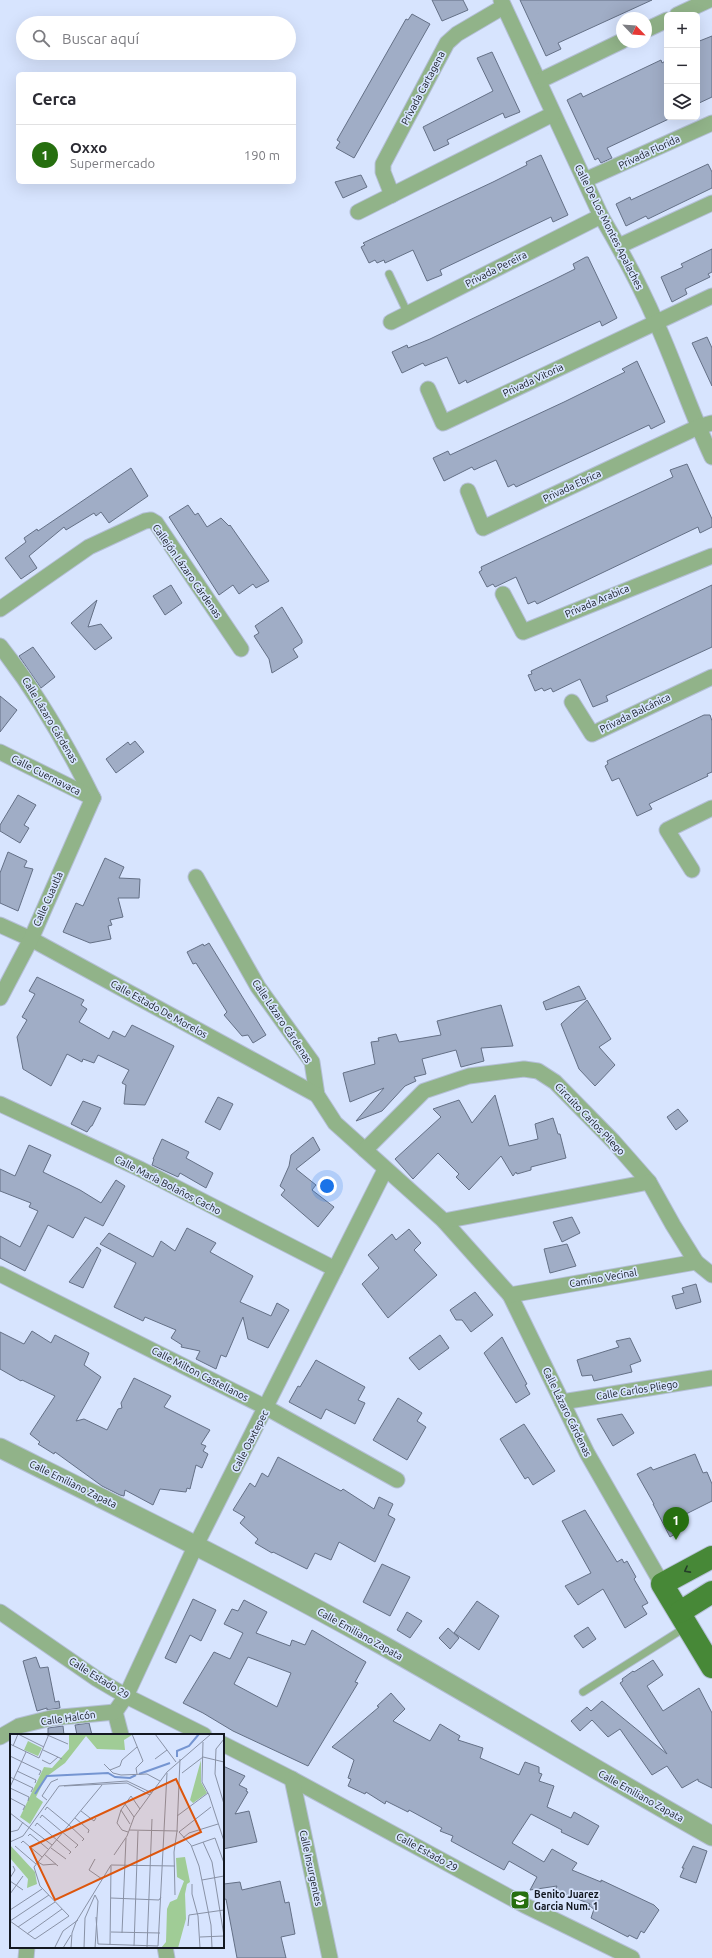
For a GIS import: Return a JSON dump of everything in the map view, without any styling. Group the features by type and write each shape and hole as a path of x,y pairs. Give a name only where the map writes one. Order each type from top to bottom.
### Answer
{"main road":[{"path":"662,1584 712,1557"},
{"name":"Calle Lázaro Cárdenas","path":"662,1584 712,1667"},
{"path":"684,1619 712,1592"}],"street":[{"path":"683,12 709,0"},
{"name":"Calle De Los Montes Apalaches","path":"502,3 553,114 586,180 601,216 619,246 705,425 712,457"},
{"name":"Privada Cartagena","path":"392,195 383,172 383,164 446,43 502,3"},
{"path":"652,27 664,21"},
{"path":"539,81 616,45"},
{"path":"358,212 553,114"},
{"name":"Privada Florida","path":"586,180 712,123"},
{"path":"619,246 712,203"},
{"name":"Privada Pereira","path":"391,322 601,216"},
{"path":"656,321 712,296"},
{"name":"Privada Vitoria","path":"428,389 443,423 656,321"},
{"name":"Privada Ebrica","path":"468,491 483,528 705,425"},
{"name":"Callejón Lázaro Cárdenas","path":"0,608 89,547 145,521 151,520 156,524 241,649"},
{"name":"Privada Arabica","path":"503,594 523,632 712,556"},
{"name":"Calle Lázaro Cárdenas","path":"0,646 23,676 43,708 74,759 93,798"},
{"name":"Privada Balcánica","path":"572,702 592,734 712,676"},
{"name":"Calle Cuernavaca","path":"0,752 93,798"},
{"name":"Calle Cuautla","path":"0,998 30,939 93,798"},
{"path":"692,870 667,830 712,808"},
{"name":"Calle Lázaro Cárdenas","path":"196,877 258,987 312,1062 317,1095 335,1123 385,1170 444,1221 510,1295 587,1454 662,1584"},
{"name":"Calle Estado De Morelos","path":"0,925 30,939 317,1095"},
{"name":"Circuito Carlos Pliego","path":"365,1150 424,1091 469,1076 524,1069 538,1072 555,1082 613,1141 649,1182 696,1262 712,1275"},
{"name":"Calle María Bolaños Cacho","path":"0,1104 140,1169 335,1269"},
{"name":"Calle Oaxtepec","path":"115,1712 126,1696 196,1545 267,1408 385,1170"},
{"path":"444,1221 649,1182"},
{"name":"Camino Vecinal","path":"510,1295 696,1262"},
{"name":"Calle Milton Castellanos","path":"0,1274 267,1408 397,1480"},
{"name":"Calle Carlos Pliego","path":"562,1402 712,1378"},
{"name":"Calle Emiliano Zapata","path":"0,1448 196,1545 384,1646 612,1780 712,1836"},
{"name":"Calle Estado 29","path":"0,1612 126,1696 202,1734"},
{"path":"115,1712 121,1734"},
{"name":"Calle Halcón","path":"0,1737 20,1731 51,1718 115,1712"},
{"name":"Calle Estado 29","path":"224,1745 292,1779 524,1905 632,1958"},
{"name":"Calle Insurgentes","path":"292,1779 330,1958"},
{"path":"26,1958 27,1948"},
{"path":"165,1948 167,1958"}],"lane":[{"path":"389,274 408,314"},
{"path":"583,1692 684,1619"}],"building":[{"path":"432,0 463,0 468,10 442,21"},
{"path":"520,0 652,0 626,12 616,12 616,16 558,43 561,49 546,56"},
{"path":"412,14 430,24 354,158 336,148 340,142 337,140 406,19 408,20"},
{"path":"712,36 712,97 700,103 700,48 700,41"},
{"path":"492,52 520,112 505,118 503,113 447,140 449,144 434,151 423,127 493,91 477,58"},
{"path":"661,60 662,63 664,62 664,120 667,120 607,148 612,158 601,163 598,158 595,160 567,100 581,93 583,97"},
{"path":"541,155 568,215 553,222 551,217 440,270 442,275 427,281 413,250 385,263 384,260 377,263 375,260 369,263 361,247 365,245 363,243 493,182 527,165 526,162"},
{"path":"708,164 712,172 712,188 648,219 646,216 626,226 616,204 630,197 631,200"},
{"path":"361,175 367,187 343,198 335,182"},
{"path":"712,249 712,272 708,274 710,277 685,289 687,294 672,302 661,277 683,267 681,264"},
{"path":"588,257 617,318 602,326 600,321 467,383 466,380 459,384 447,357 425,366 423,363 402,373 392,352 407,345 408,348 430,339 553,280 575,269 573,264"},
{"path":"707,337 712,348 712,386 692,343"},
{"path":"637,361 665,422 651,429 649,425 516,487 514,484 508,487 496,460 474,470 472,467 444,481 433,458 448,451 450,455 564,402 625,372 622,369"},
{"path":"687,464 712,519 712,527 700,533 698,527 537,604 535,601 528,604 516,577 495,587 493,584 487,587 479,572 482,570 481,567 673,477 670,470"},
{"path":"131,468 148,496 109,523 101,512 96,516 94,513 66,530 64,527 29,556 37,568 21,579 5,558 26,542 24,538 37,529 38,531"},
{"path":"188,505 195,515 198,513 207,527 221,518 229,526 230,525 269,581 256,588 253,584 239,594 233,585 219,595 169,517"},
{"path":"171,585 182,603 165,615 153,596"},
{"path":"712,585 712,647 606,696 608,701 593,707 580,679 553,692 551,688 544,691 542,688 535,691 528,675 532,674 531,671"},
{"path":"97,600 88,627 101,624 112,638 95,650 71,623"},
{"path":"282,607 302,640 302,643 293,649 298,657 272,673 269,659 254,636 259,633 255,626"},
{"path":"33,647 55,677 41,688 19,656"},
{"path":"0,696 17,710 0,732"},
{"path":"704,715 710,715 712,721 712,772 707,774 708,776 649,804 652,809 637,816 619,778 612,781 605,766 608,764 607,761"},
{"path":"135,741 144,752 116,773 106,759 128,742 130,745"},
{"path":"18,795 36,805 24,825 29,828 20,843 0,831 0,825"},
{"path":"8,852 27,861 24,867 33,869 18,911 0,903 0,873"},
{"path":"105,858 124,867 119,878 140,879 139,898 118,898 123,917 110,920 112,925 108,926 111,939 90,943 63,932 76,903 83,906"},
{"path":"209,943 266,1035 253,1043 248,1035 242,1036 224,1015 227,1012 196,963 193,964 187,952 203,944 204,946"},
{"path":"37,977 84,1000 81,1005 87,1009 79,1022 109,1039 113,1031 125,1037 132,1025 174,1046 145,1105 124,1104 126,1085 122,1083 129,1070 98,1055 94,1063 83,1059 82,1062 67,1054 51,1086 23,1069 17,1037 27,1020 22,1017 35,994 29,991"},
{"path":"579,986 586,999 546,1010 543,1002"},
{"path":"587,1000 611,1039 599,1047 615,1065 595,1086 579,1069 561,1024"},
{"path":"501,1005 513,1046 481,1048 484,1061 461,1067 456,1050 422,1059 426,1074 414,1077 416,1081 405,1086 382,1111 356,1121 384,1088 350,1102 343,1073 375,1064 371,1042 379,1041 378,1038 396,1034 399,1042 441,1035 437,1021"},
{"path":"495,1095 509,1146 538,1139 535,1124 553,1118 558,1134 560,1134 566,1158 531,1167 531,1170 517,1174 516,1172 513,1176 501,1156 469,1190 456,1177 459,1174 438,1153 413,1179 395,1159 441,1117 433,1109 459,1100 472,1123"},
{"path":"218,1097 233,1104 220,1130 205,1122"},
{"path":"83,1101 101,1108 92,1126 87,1132 71,1124"},
{"path":"678,1109 688,1121 676,1130 667,1117"},
{"path":"313,1137 320,1150 296,1169 316,1185 312,1190 334,1207 318,1227 281,1195 285,1190 280,1186 289,1166 291,1155"},
{"path":"162,1139 189,1152 186,1158 213,1173 206,1188 180,1173 178,1177 152,1165 153,1159"},
{"path":"29,1145 51,1155 43,1172 80,1190 101,1203 116,1180 125,1186 103,1226 85,1217 73,1238 48,1225 25,1271 0,1258 0,1236 20,1247 38,1211 29,1207 31,1203 0,1191 0,1169 15,1176"},
{"path":"572,1217 580,1233 562,1242 553,1222"},
{"path":"187,1228 216,1243 210,1252 253,1276 240,1302 271,1316 277,1303 289,1310 268,1348 248,1339 243,1317 226,1357 221,1355 216,1369 196,1359 200,1351 181,1347 182,1345 171,1338 176,1330 145,1317 143,1321 114,1307 136,1263 100,1244 109,1233 153,1257 161,1241 175,1251"},
{"path":"409,1229 421,1243 414,1250 437,1275 388,1318 362,1284 379,1268 368,1255 392,1234 396,1240"},
{"path":"567,1244 576,1266 550,1273 544,1249"},
{"path":"97,1247 101,1250 83,1288 69,1282"},
{"path":"696,1284 701,1302 676,1309 672,1296 684,1293 682,1288"},
{"path":"475,1292 493,1315 471,1332 462,1320 456,1320 450,1310"},
{"path":"32,1331 51,1343 55,1335 89,1353 84,1365 101,1377 76,1421 84,1419 107,1430 118,1409 122,1408 121,1403 134,1378 171,1396 164,1407 210,1430 201,1444 206,1446 203,1451 208,1454 202,1468 196,1465 190,1489 187,1488 186,1492 160,1489 153,1505 125,1490 124,1496 102,1486 55,1452 54,1454 38,1444 40,1442 30,1434 55,1396 22,1380 21,1381 0,1369 0,1332 24,1344"},
{"path":"440,1335 449,1348 419,1370 409,1358"},
{"path":"502,1337 527,1384 525,1385 530,1394 516,1403 484,1353"},
{"path":"630,1338 641,1361 630,1365 632,1372 594,1381 592,1375 582,1376 577,1360 619,1347 616,1341"},
{"path":"316,1360 365,1387 358,1400 365,1403 355,1424 326,1409 321,1419 289,1402"},
{"path":"398,1398 422,1413 417,1421 426,1427 407,1460 373,1440"},
{"path":"622,1414 634,1433 613,1446 597,1419"},
{"path":"524,1424 555,1471 533,1485 528,1477 525,1479 500,1439"},
{"path":"695,1454 703,1473 707,1472 712,1484 712,1501 676,1519 682,1530 670,1537 637,1474 651,1467 653,1470"},
{"path":"278,1457 341,1491 343,1489 374,1509 379,1497 393,1504 388,1515 395,1519 375,1562 339,1542 331,1560 315,1553 307,1569 273,1552 272,1553 255,1543 258,1539 240,1523 245,1517 233,1510 250,1483 255,1487 262,1473 268,1477"},
{"path":"585,1510 617,1562 622,1559 624,1563 627,1561 636,1577 634,1579 648,1603 642,1606 647,1614 625,1628 603,1589 578,1605 565,1586 591,1573 562,1521"},
{"path":"382,1564 410,1577 390,1616 363,1602"},
{"path":"193,1599 216,1610 201,1641 190,1635 176,1663 165,1658"},
{"path":"244,1600 267,1612 256,1633 290,1646 292,1640 305,1645 312,1630 366,1662 355,1682 358,1683 308,1766 233,1731 183,1703 214,1652 230,1659 243,1633 224,1624 232,1609 238,1611","holes":["248,1657 291,1673 277,1707 234,1684"]},
{"path":"477,1601 499,1616 479,1650 454,1633"},
{"path":"407,1612 422,1621 410,1638 397,1630"},
{"path":"588,1627 596,1639 583,1648 574,1636"},
{"path":"448,1628 459,1638 450,1649 439,1638"},
{"path":"36,1657 40,1668 48,1667 55,1702 59,1701 60,1708 47,1710 47,1708 37,1711 23,1661"},
{"path":"653,1660 663,1675 647,1686 663,1711 699,1688 712,1713 712,1788 698,1781 698,1779 682,1788 667,1766 652,1775 620,1729 608,1737 592,1720 580,1731 571,1721 587,1707 591,1711 602,1701 667,1754 620,1683 623,1681 622,1679 633,1671 634,1672"},
{"path":"391,1693 405,1709 393,1721 430,1741 440,1724 460,1736 458,1740 483,1748 480,1758 519,1775 525,1762 539,1767 539,1773 542,1774 539,1781 554,1786 547,1807 571,1818 574,1812 599,1826 588,1845 561,1832 562,1830 531,1814 512,1843 544,1862 552,1849 577,1863 572,1870 601,1882 601,1880 654,1905 659,1910 644,1933 641,1931 637,1939 629,1935 628,1937 591,1918 594,1909 589,1906 590,1904 555,1890 557,1886 530,1890 537,1877 509,1861 504,1870 451,1841 453,1836 440,1831 442,1828 409,1810 408,1812 386,1801 385,1804 366,1792 365,1794 348,1786 351,1779 348,1778 354,1760 332,1747 379,1707 377,1706"},
{"path":"89,1723 92,1734 77,1734 75,1725"},
{"path":"63,1726 64,1734 48,1734 48,1728"},
{"path":"224,1766 245,1776 239,1785 247,1789 246,1791 248,1792 235,1814 249,1811 257,1842 224,1849"},
{"path":"693,1846 707,1851 696,1883 680,1877 684,1868 682,1868"},
{"path":"280,1881 285,1903 289,1902 295,1934 281,1937 286,1958 237,1958 226,1899 224,1900 224,1884 240,1882 242,1890"}],"place":[{"name":"Oxxo","path":"676,1540"},
{"name":"Benito Juarez Garcia Num. 1","path":"520,1900"}]}
